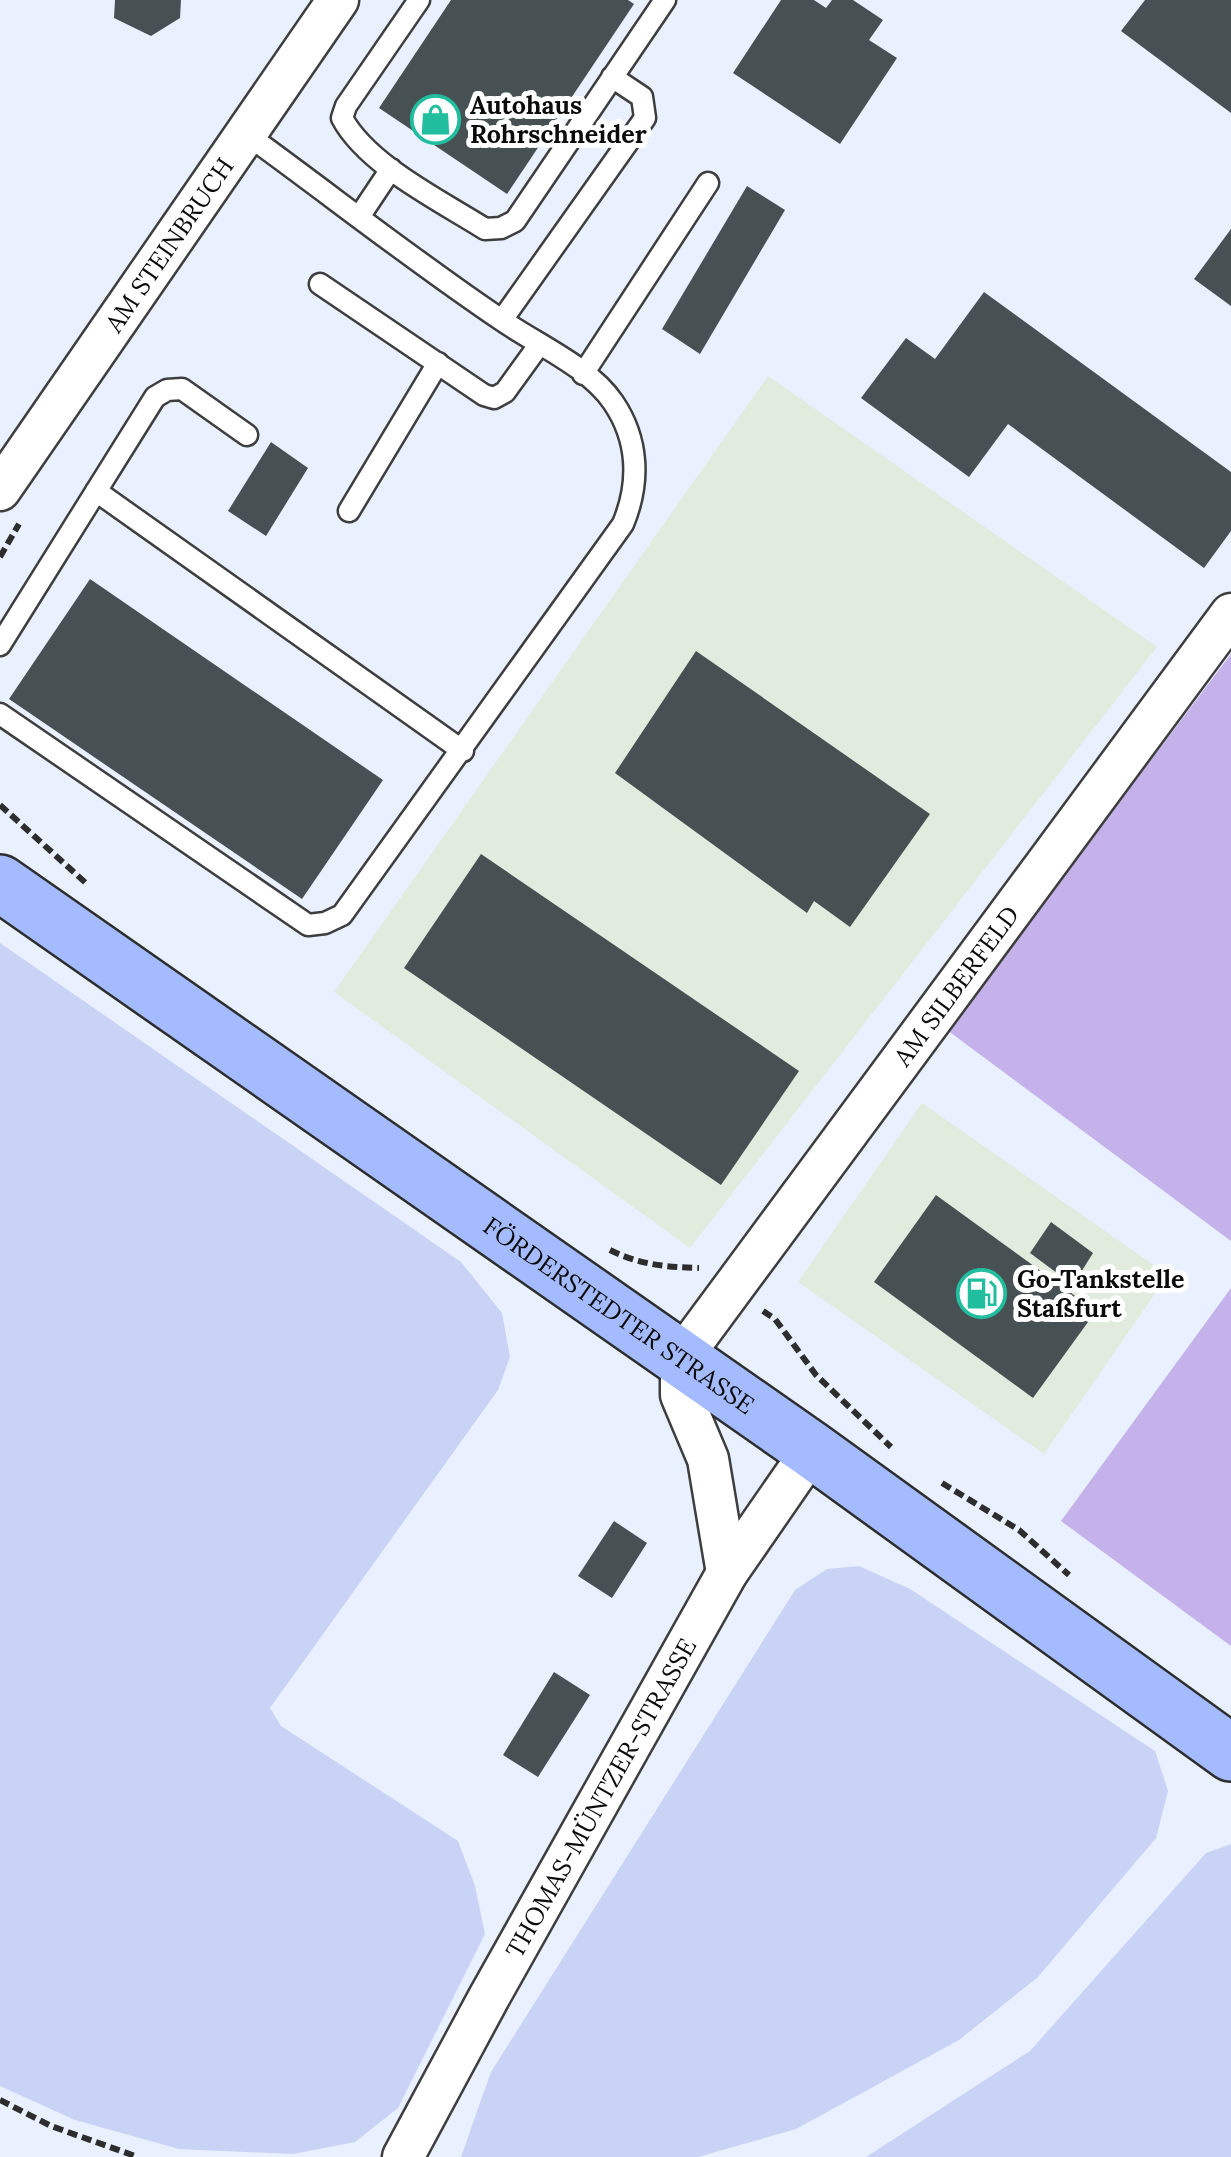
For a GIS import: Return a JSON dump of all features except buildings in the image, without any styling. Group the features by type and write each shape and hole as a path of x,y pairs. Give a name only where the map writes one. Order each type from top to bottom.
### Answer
{"main road":[{"name":"FÖRDERSTEDTER STRASSE","path":"0,884 812,1450 1231,1752"}],"street":[{"name":"AM STEINBRUCH","path":"0,490 338,0"},
{"name":"AM SILBERFELD","path":"681,1358 1231,614"},
{"path":"681,1358 681,1395 708,1459 728,1573"},
{"name":"THOMAS-MÜNTZER-STRASSE","path":"403,2157 728,1573 812,1450"}],"lane":[{"path":"419,0 346,106 342,118 349,131 392,169 484,229 515,222 664,0"},
{"path":"502,320 645,118 642,97 612,77"},
{"path":"0,714 308,924 325,924 342,915 462,751 623,524 634,498 635,456 626,423 611,398 584,374 502,320 245,134"},
{"path":"359,217 392,169"},
{"path":"584,374 708,183"},
{"path":"320,284 494,398 506,392 539,345"},
{"path":"349,511 438,364"},
{"path":"0,645 155,397 168,390 182,390 247,435"},
{"path":"96,491 462,751"}],"path":[{"path":"0,805 100,895"},
{"path":"605,1248 633,1261 660,1267 703,1268 731,1287 774,1319 816,1375 893,1449"},
{"path":"938,1481 1019,1530 1076,1582"},
{"path":"0,2100 51,2126 138,2157"}],"shaded area":[{"path":"768,376 1157,647 690,1248 334,992"},
{"path":"1231,654 1231,1241 947,1030"},
{"path":"0,943 461,1262 502,1313 510,1357 498,1390 270,1708 281,1726 458,1841 475,1886 485,1934 398,2108 355,2142 293,2154 179,2149 75,2120 0,2086"},
{"path":"922,1103 1168,1275 1044,1454 798,1282"},
{"path":"1231,1288 1231,1646 1061,1521"},
{"path":"859,1566 910,1589 1155,1751 1168,1791 1156,1838 1038,1977 959,2040 796,2129 698,2157 461,2157 491,2072 795,1590 827,1569"},
{"path":"1231,1844 1231,2157 866,2157 1030,2051 1206,1853"}],"place":[{"name":"Autohaus Rohrschneider","path":"435,119"},
{"name":"Go-Tankstelle Staßfurt","path":"982,1293"}]}
